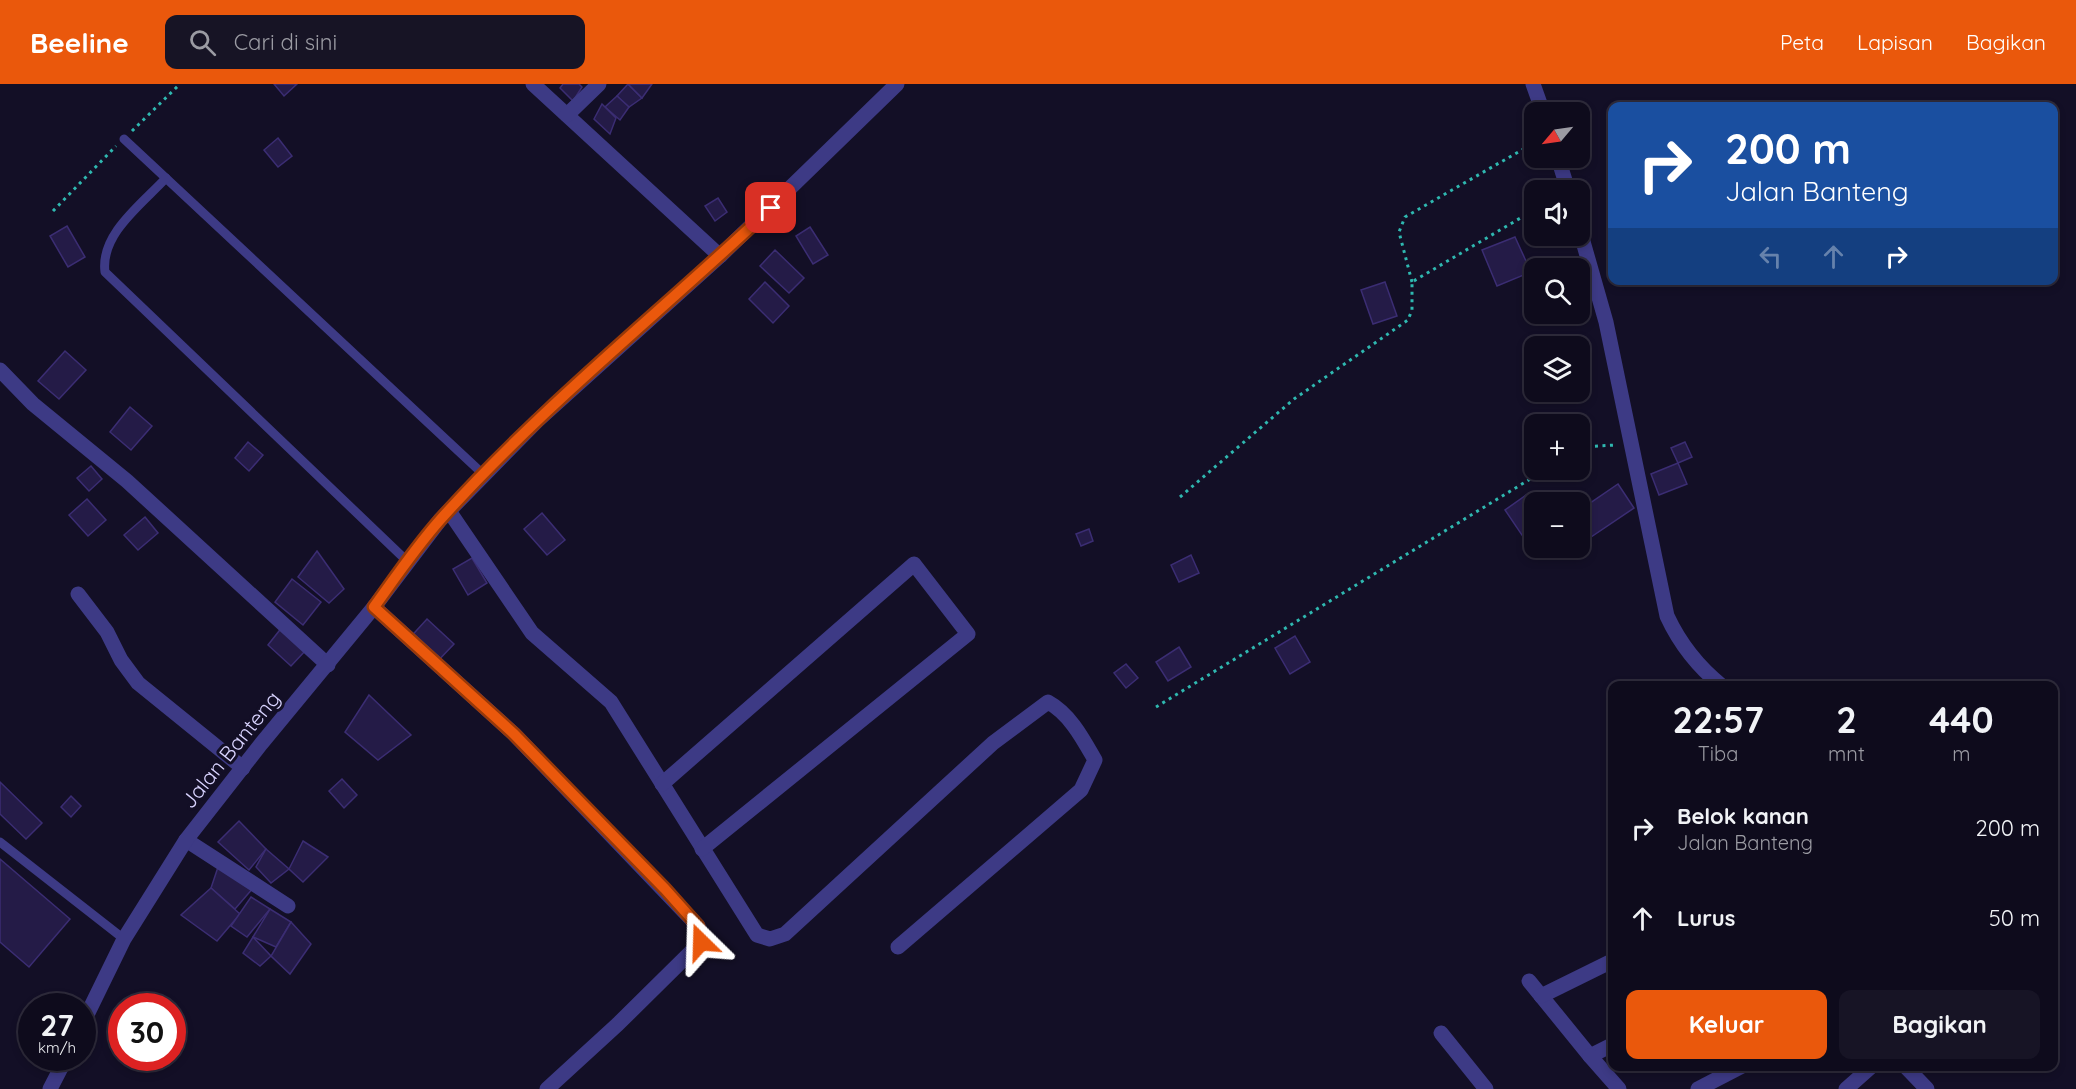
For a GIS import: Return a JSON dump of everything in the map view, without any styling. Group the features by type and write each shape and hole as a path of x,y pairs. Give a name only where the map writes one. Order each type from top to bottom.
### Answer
{"street":[{"path":"533,84 720,256"},
{"path":"567,115 599,84"},
{"name":"Jalan Banteng","path":"96,996 124,939 186,840 374,607 445,515 537,421 720,256 897,84"},
{"path":"1535,85 1540,102"},
{"path":"1584,246 1606,322 1629,444 1646,510 1667,616 1690,656 1717,681"},
{"path":"0,370 33,404 127,481 328,664"},
{"path":"445,515 532,633 610,702 757,935 770,939 785,934 993,743 1048,702 1058,708 1082,737 1095,760 1081,790 898,947"},
{"path":"662,784 914,564 968,634 702,849"},
{"path":"78,594 138,682 243,768"},
{"path":"374,607 514,734 698,926 701,942 618,1024 547,1089"},
{"path":"186,840 288,906"},
{"path":"1541,996 1608,963"},
{"path":"1529,981 1619,1089"},
{"path":"1441,1033 1486,1089"},
{"path":"1590,1056 1608,1047"},
{"path":"50,1089 59,1071"},
{"path":"1698,1089 1732,1071"},
{"path":"1846,1089 1866,1071"},
{"path":"1910,1071 1927,1089"}],"lane":[{"path":"124,139 483,474"},
{"path":"166,178 112,236 103,260 105,272 408,562"},
{"path":"0,842 124,939"}],"path":[{"path":"1180,497 1294,399 1408,320 1412,310 1412,282 1399,232 1405,217 1524,149"},
{"path":"1412,282 1524,216"},
{"path":"1590,446 1629,444"},
{"path":"1156,707 1529,480"}],"building":[{"path":"274,84 297,84 284,96"},
{"path":"563,84 579,84 582,87 573,101 560,88"},
{"path":"628,84 642,98 629,107 617,96"},
{"path":"628,84 652,84 642,98"},
{"path":"617,96 629,107 620,120 605,107"},
{"path":"602,104 616,118 610,134 594,119"},
{"path":"278,138 292,156 278,167 264,150"},
{"path":"718,198 727,212 715,221 705,206"},
{"path":"67,226 85,257 68,267 50,236"},
{"path":"810,227 828,255 813,264 796,236"},
{"path":"1515,237 1525,258 1524,275 1497,286 1482,250"},
{"path":"775,250 804,278 789,293 760,266"},
{"path":"765,282 789,306 773,323 749,299"},
{"path":"1385,282 1397,316 1373,324 1361,290"},
{"path":"65,351 86,370 59,399 38,381"},
{"path":"130,407 152,426 131,450 110,432"},
{"path":"248,442 263,455 249,471 235,458"},
{"path":"1685,442 1692,457 1678,463 1671,448"},
{"path":"1678,463 1687,484 1659,495 1651,474"},
{"path":"91,466 102,479 89,491 77,478"},
{"path":"1618,484 1634,508 1591,537 1590,503"},
{"path":"1524,497 1524,538 1505,510"},
{"path":"87,499 106,520 88,536 69,515"},
{"path":"542,513 565,540 547,555 524,529"},
{"path":"145,517 158,533 138,550 124,535"},
{"path":"1089,529 1093,541 1081,546 1076,534"},
{"path":"317,551 344,589 329,603 298,577"},
{"path":"1191,555 1199,573 1179,582 1171,565"},
{"path":"472,558 487,583 468,595 453,569"},
{"path":"292,579 321,602 303,625 275,602"},
{"path":"427,619 454,644 433,666 406,642"},
{"path":"283,626 306,650 291,666 268,645"},
{"path":"1295,636 1310,662 1290,674 1275,648"},
{"path":"1179,647 1191,667 1168,681 1156,662"},
{"path":"1126,664 1138,678 1126,688 1114,673"},
{"path":"369,695 411,735 378,760 345,732"},
{"path":"342,779 357,795 344,808 329,791"},
{"path":"0,782 42,823 26,839 0,814"},
{"path":"71,796 81,806 71,817 61,807"},
{"path":"239,821 266,849 249,870 218,842"},
{"path":"303,841 328,857 303,882 289,869"},
{"path":"266,849 289,869 271,883 256,867"},
{"path":"0,859 70,919 29,967 0,942"},
{"path":"218,867 254,887 235,909 211,888"},
{"path":"211,888 240,914 217,941 181,915"},
{"path":"251,897 270,909 247,937 231,926"},
{"path":"270,909 291,922 276,947 253,937"},
{"path":"291,922 311,944 290,974 271,956"},
{"path":"253,937 271,956 260,966 243,953"}],"route":[{"path":"701,942 698,926 689,914 514,734 374,607 440,520 472,485 537,421 771,208"}]}
